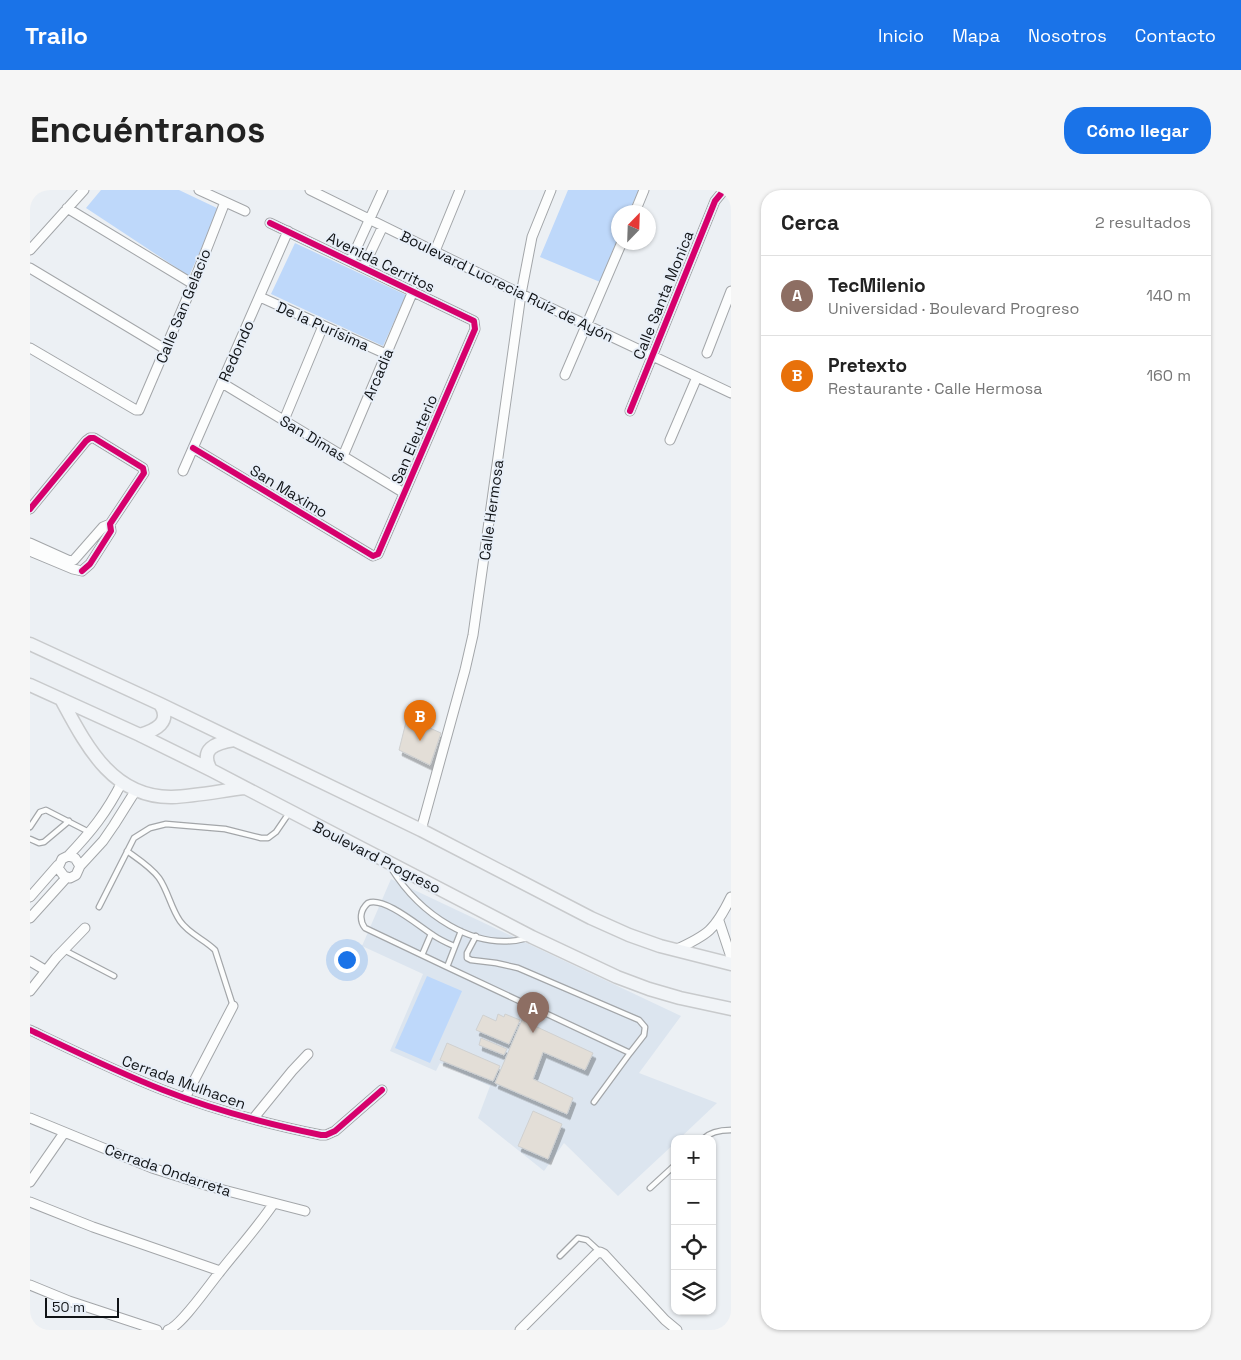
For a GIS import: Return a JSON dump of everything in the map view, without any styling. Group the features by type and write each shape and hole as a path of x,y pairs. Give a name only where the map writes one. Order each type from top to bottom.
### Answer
{"main road":[{"path":"30,644 160,704 421,830 591,918 629,935 675,950 731,964"},
{"name":"Boulevard Progreso","path":"30,685 140,735 211,770 532,937 617,977 680,998 731,1009"},
{"path":"61,700 93,754 105,769 136,790 156,796 170,797 244,788"},
{"path":"140,735 156,729 161,724 164,710 160,704"},
{"path":"211,770 207,762 207,754 211,748 217,744 234,740"}],"street":[{"path":"30,250 84,190"},
{"path":"199,190 245,211"},
{"name":"Boulevard Lucrecia Ruíz de Ayón","path":"310,190 521,294 731,393"},
{"path":"351,260 383,190"},
{"path":"435,251 460,190"},
{"name":"Calle Hermosa","path":"421,830 465,670 472,635 521,294 532,237 551,190"},
{"path":"638,205 644,190"},
{"name":"Calle Santa Monica","path":"630,411 715,201 724,190"},
{"name":"Calle San Gelacio","path":"30,348 139,410 193,284 225,202"},
{"path":"68,208 193,284"},
{"name":"Avenida Cerritos","path":"270,223 364,266 474,321 475,329"},
{"path":"364,266 383,226"},
{"name":"Redondo","path":"183,471 288,231"},
{"path":"566,376 619,250"},
{"path":"30,268 165,349"},
{"name":"Arcadia","path":"343,456 413,291"},
{"path":"706,353 731,291"},
{"name":"De la Purísima","path":"260,297 386,354"},
{"path":"284,420 323,326"},
{"name":"San Eleuterio","path":"373,556 378,554 475,329"},
{"path":"670,440 697,377"},
{"name":"San Dimas","path":"222,383 404,493"},
{"path":"30,509 90,438 94,438 144,468 144,473 110,524 103,527 74,560 70,561 30,543"},
{"name":"San Maximo","path":"193,448 373,556"},
{"path":"82,571 90,564 111,531 110,524"},
{"path":"30,551 82,571"},
{"path":"74,560 82,571"},
{"path":"30,897 62,859 68,856 90,832 109,807 122,782"},
{"path":"30,918 67,877 76,875 80,866 103,841 136,790"},
{"path":"68,856 75,858 80,866"},
{"path":"58,865 59,871 67,877"},
{"path":"675,950 712,930 720,921 731,897"},
{"path":"720,921 731,957"},
{"path":"30,991 33,979 45,970 85,928"},
{"path":"30,961 45,970"},
{"path":"185,1098 233,1006"},
{"name":"Cerrada Mulhacen","path":"30,1030 108,1067 185,1098 253,1120 321,1135 335,1131 382,1090"},
{"path":"253,1120 308,1054"},
{"name":"Cerrada Ondarreta","path":"30,1118 152,1168 212,1187 305,1211"},
{"path":"30,1182 64,1133"},
{"path":"30,1202 93,1227 220,1271"},
{"path":"168,1330 176,1325 244,1243 274,1203"},
{"path":"520,1330 600,1252 604,1254 664,1320 677,1330"},
{"path":"30,1285 157,1330"}],"lane":[{"path":"30,826 43,810 90,832"},
{"path":"99,907 134,838 150,828 166,824 226,829 268,838 276,832 290,812"},
{"path":"30,838 39,843 44,842 69,821"},
{"path":"127,851 147,865 160,879 179,920 188,931 215,950 233,1006"},
{"path":"388,863 399,881 420,905 434,916 461,930 494,941 517,941 532,937"},
{"path":"454,946 431,934 413,919 376,901 368,903 361,914 362,923 365,928 630,1053"},
{"path":"446,966 461,930"},
{"path":"422,955 431,934"},
{"path":"476,936 467,954 467,958 518,968 639,1020 644,1027 644,1035 594,1102"},
{"path":"63,950 114,976"},
{"path":"709,1135 724,1130 731,1130"},
{"path":"650,1188 671,1169"},
{"path":"560,1256 578,1238 588,1240 600,1252"}],"shaded area":[{"path":"101,190 179,190 219,209 189,276 86,208"},
{"path":"568,190 639,190 632,205 611,205 611,250 613,250 600,282 540,257"},
{"path":"295,243 406,295 383,346 271,294"},
{"path":"391,879 681,1016 639,1073 717,1103 683,1135 671,1135 671,1147 618,1196 564,1143 544,1171 478,1118 490,1086 440,1063 436,1071 390,1051 423,974 362,946"},
{"path":"427,976 462,991 430,1063 395,1048"}],"building":[{"path":"407,718 441,733 430,765 399,750"},
{"path":"498,1014 504,1017 505,1014 520,1020 509,1044 476,1030 483,1015 496,1021"},
{"path":"522,1020 593,1053 585,1070 543,1052 533,1079 573,1098 567,1114 495,1083"},
{"path":"481,1038 507,1049 504,1055 479,1045"},
{"path":"447,1043 500,1066 493,1081 440,1060"},
{"path":"533,1111 562,1124 548,1159 518,1146"}],"cycle path":[{"path":"630,411 715,201 724,190"},
{"path":"193,448 373,556 378,554 475,329 474,321 270,223"},
{"path":"30,509 90,438 94,438 143,468 144,473 110,524 111,531 90,564 82,571"},
{"path":"30,1030 112,1069 182,1097 241,1116 321,1135 335,1131 382,1090"}],"place":[{"name":"Pretexto","path":"420,741"},
{"name":"TecMilenio","path":"533,1033"}]}
